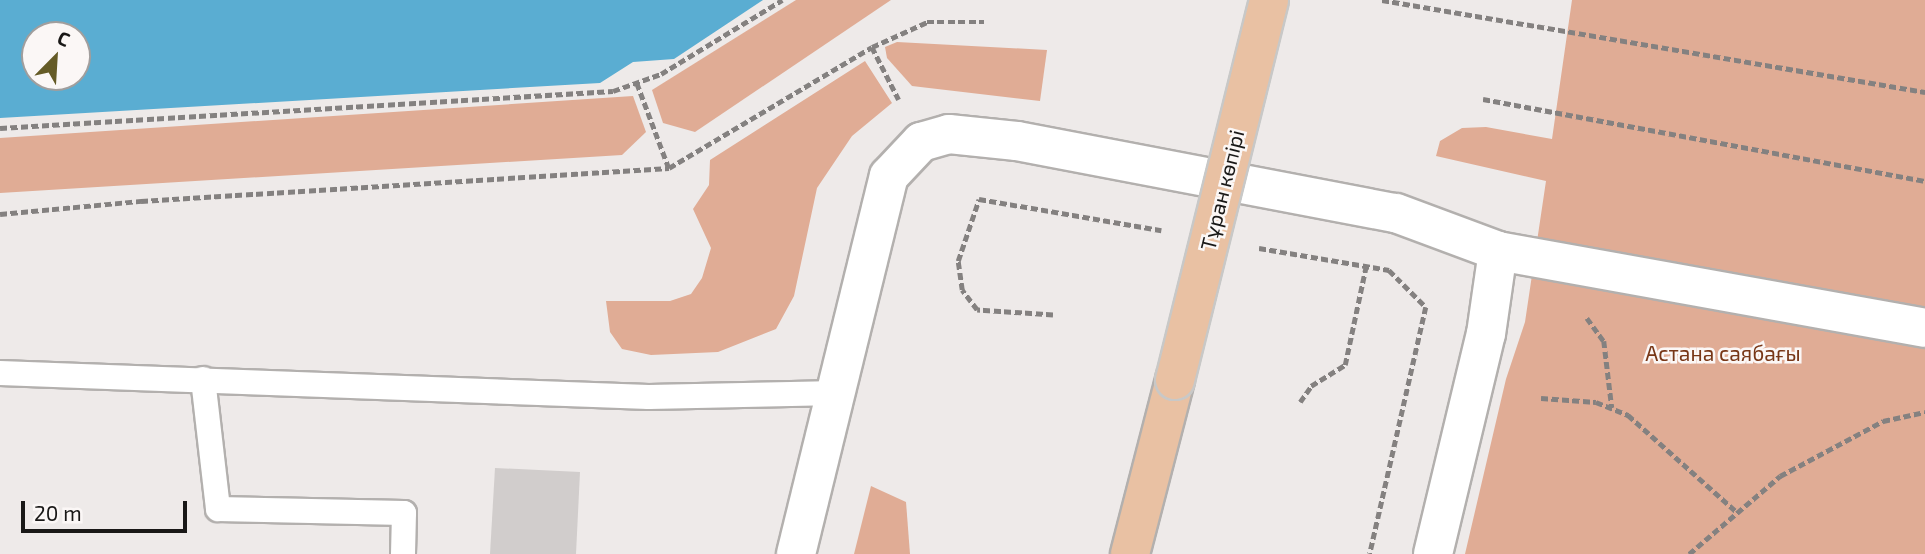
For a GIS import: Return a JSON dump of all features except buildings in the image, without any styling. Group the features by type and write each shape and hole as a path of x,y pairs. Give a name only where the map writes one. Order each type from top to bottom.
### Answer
{"main road":[{"name":"Тұран көпірі","path":"1130,554 1269,0"}],"street":[{"path":"796,554 838,393 889,176 921,142 949,134 1017,141 1396,213 1498,251 1925,328"},
{"path":"1433,554 1486,334 1498,251"}],"lane":[{"path":"0,373 649,397 838,393"},
{"path":"203,379 218,509 404,513 403,554"}],"path":[{"path":"0,128 613,92 661,74 782,0"},
{"path":"1382,0 1925,92"},
{"path":"0,215 141,201 670,168 872,47 927,22 984,22"},
{"path":"872,47 921,142"},
{"path":"637,83 670,168"},
{"path":"1483,99 1925,181"},
{"path":"1053,315 977,310 962,290 958,261 979,198 1166,231"},
{"path":"1246,245 1389,271 1426,307 1370,554"},
{"path":"1300,402 1311,386 1345,365 1366,266"},
{"path":"1585,315 1604,341 1612,409"},
{"path":"1541,398 1596,402 1628,415 1689,464 1737,512"},
{"path":"1689,554 1780,476 1883,421 1925,412"}],"green space":[{"path":"796,0 891,0 695,132 663,123 652,90"},
{"name":"Астана саябағы","path":"1572,0 1925,0 1925,554 1465,554 1506,379 1525,322 1546,181 1436,156 1440,141 1462,128 1486,127 1552,139"},
{"path":"897,42 1047,50 1040,101 912,86 887,58 885,47"},
{"path":"865,61 892,103 852,136 817,188 794,296 776,329 718,352 651,355 622,349 610,332 606,301 670,301 691,294 702,278 711,248 693,209 709,185 710,160"},
{"path":"633,96 646,132 622,155 0,193 0,138"},
{"path":"871,486 906,502 910,554 854,554"}],"water":[{"path":"0,0 763,0 674,59 633,62 600,83 0,118"}]}
